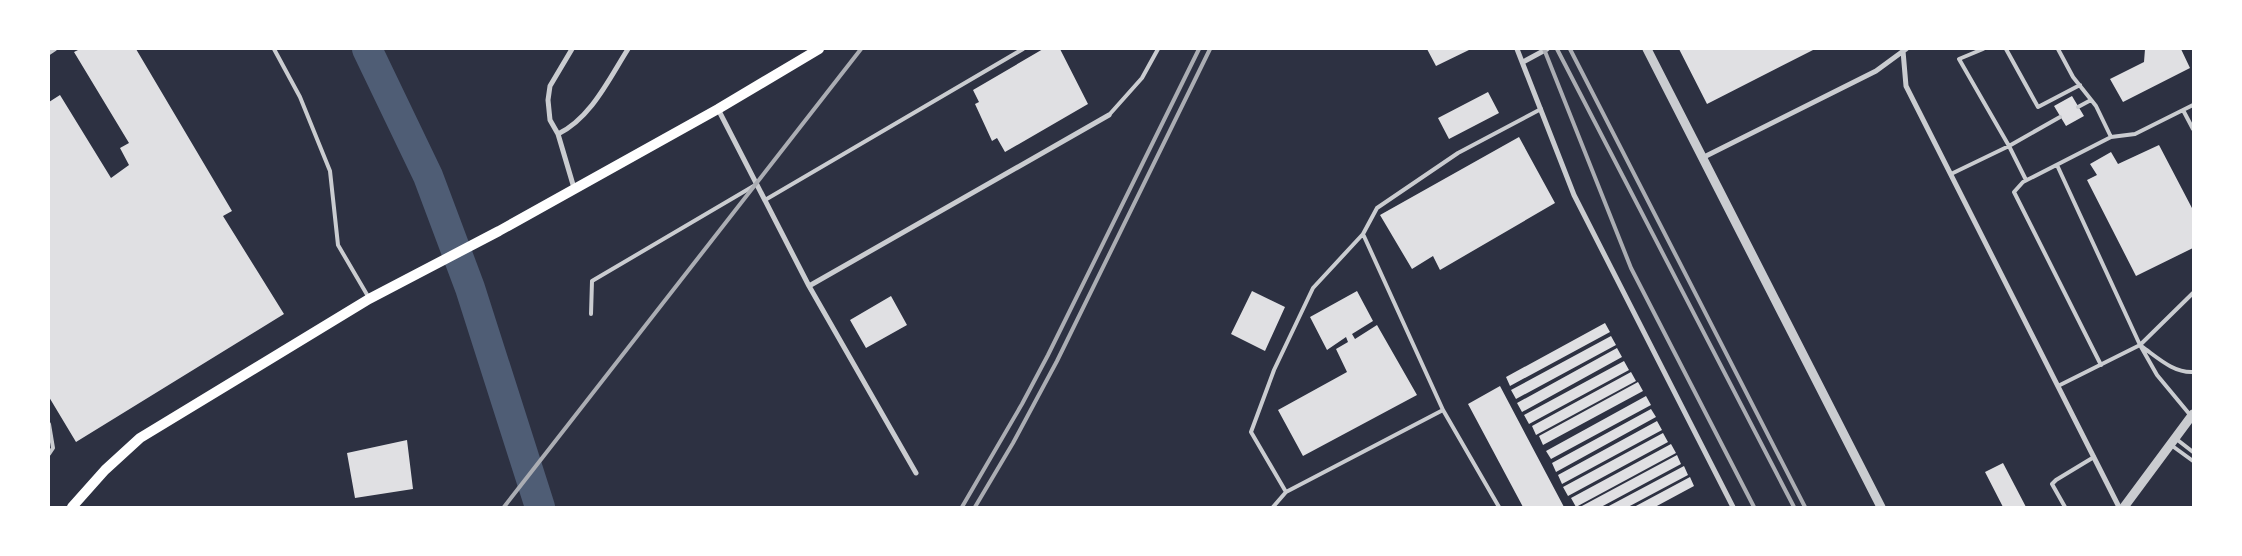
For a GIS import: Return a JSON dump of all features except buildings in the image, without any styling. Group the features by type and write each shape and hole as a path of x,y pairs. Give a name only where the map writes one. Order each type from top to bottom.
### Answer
{"main road":[{"path":"72,507 105,470 140,438 369,299 499,231 718,109 819,49"}],"street":[{"path":"572,49 550,86 548,100 550,120 558,134 574,189"},
{"path":"558,134 576,122 589,108 628,49"},
{"path":"1517,49 1574,195 1733,507"},
{"path":"1523,62 1546,49"},
{"path":"1647,49 1881,507"},
{"path":"1702,158 1876,71 1904,50"},
{"path":"1904,50 1906,86 2118,507"},
{"path":"718,109 809,286 916,473"},
{"path":"809,286 1109,115"},
{"path":"2124,507 2192,415"}],"lane":[{"path":"49,53 55,49"},
{"path":"274,49 300,97 330,171 338,245 369,299"},
{"path":"765,200 1023,49"},
{"path":"1109,115 1142,78 1158,49"},
{"path":"1983,49 1959,58 2026,180"},
{"path":"2006,49 2038,107 2080,85"},
{"path":"2058,49 2091,100 2111,137"},
{"path":"2078,107 2091,100"},
{"path":"2101,365 2014,192 2026,180 2111,137 2135,134 2193,105"},
{"path":"1286,492 1251,432 1274,370 1313,288 1363,234 1377,208 1458,153 1541,109"},
{"path":"2183,110 2193,129"},
{"path":"1951,174 2009,146 2060,117"},
{"path":"2057,165 2140,346 2157,375 2192,415"},
{"path":"591,314 592,281 757,184"},
{"path":"1363,234 1443,410 1498,507"},
{"path":"2058,386 2140,346 2193,293"},
{"path":"2140,346 2174,369 2193,372"},
{"path":"1273,507 1286,492 1443,410"},
{"path":"49,424 53,448 49,454"},
{"path":"2173,441 2193,452"},
{"path":"2173,441 2193,461"},
{"path":"2065,507 2052,484 2094,457"}],"waterway":[{"path":"367,49 428,176 470,288 540,507"}],"railway":[{"path":"504,507 861,49"},
{"path":"962,507 1022,404 1048,355 1199,49"},
{"path":"975,507 1013,443 1057,361 1210,49"},
{"path":"1544,49 1631,268 1754,507"},
{"path":"1557,49 1794,507"},
{"path":"1570,49 1805,507"}]}
